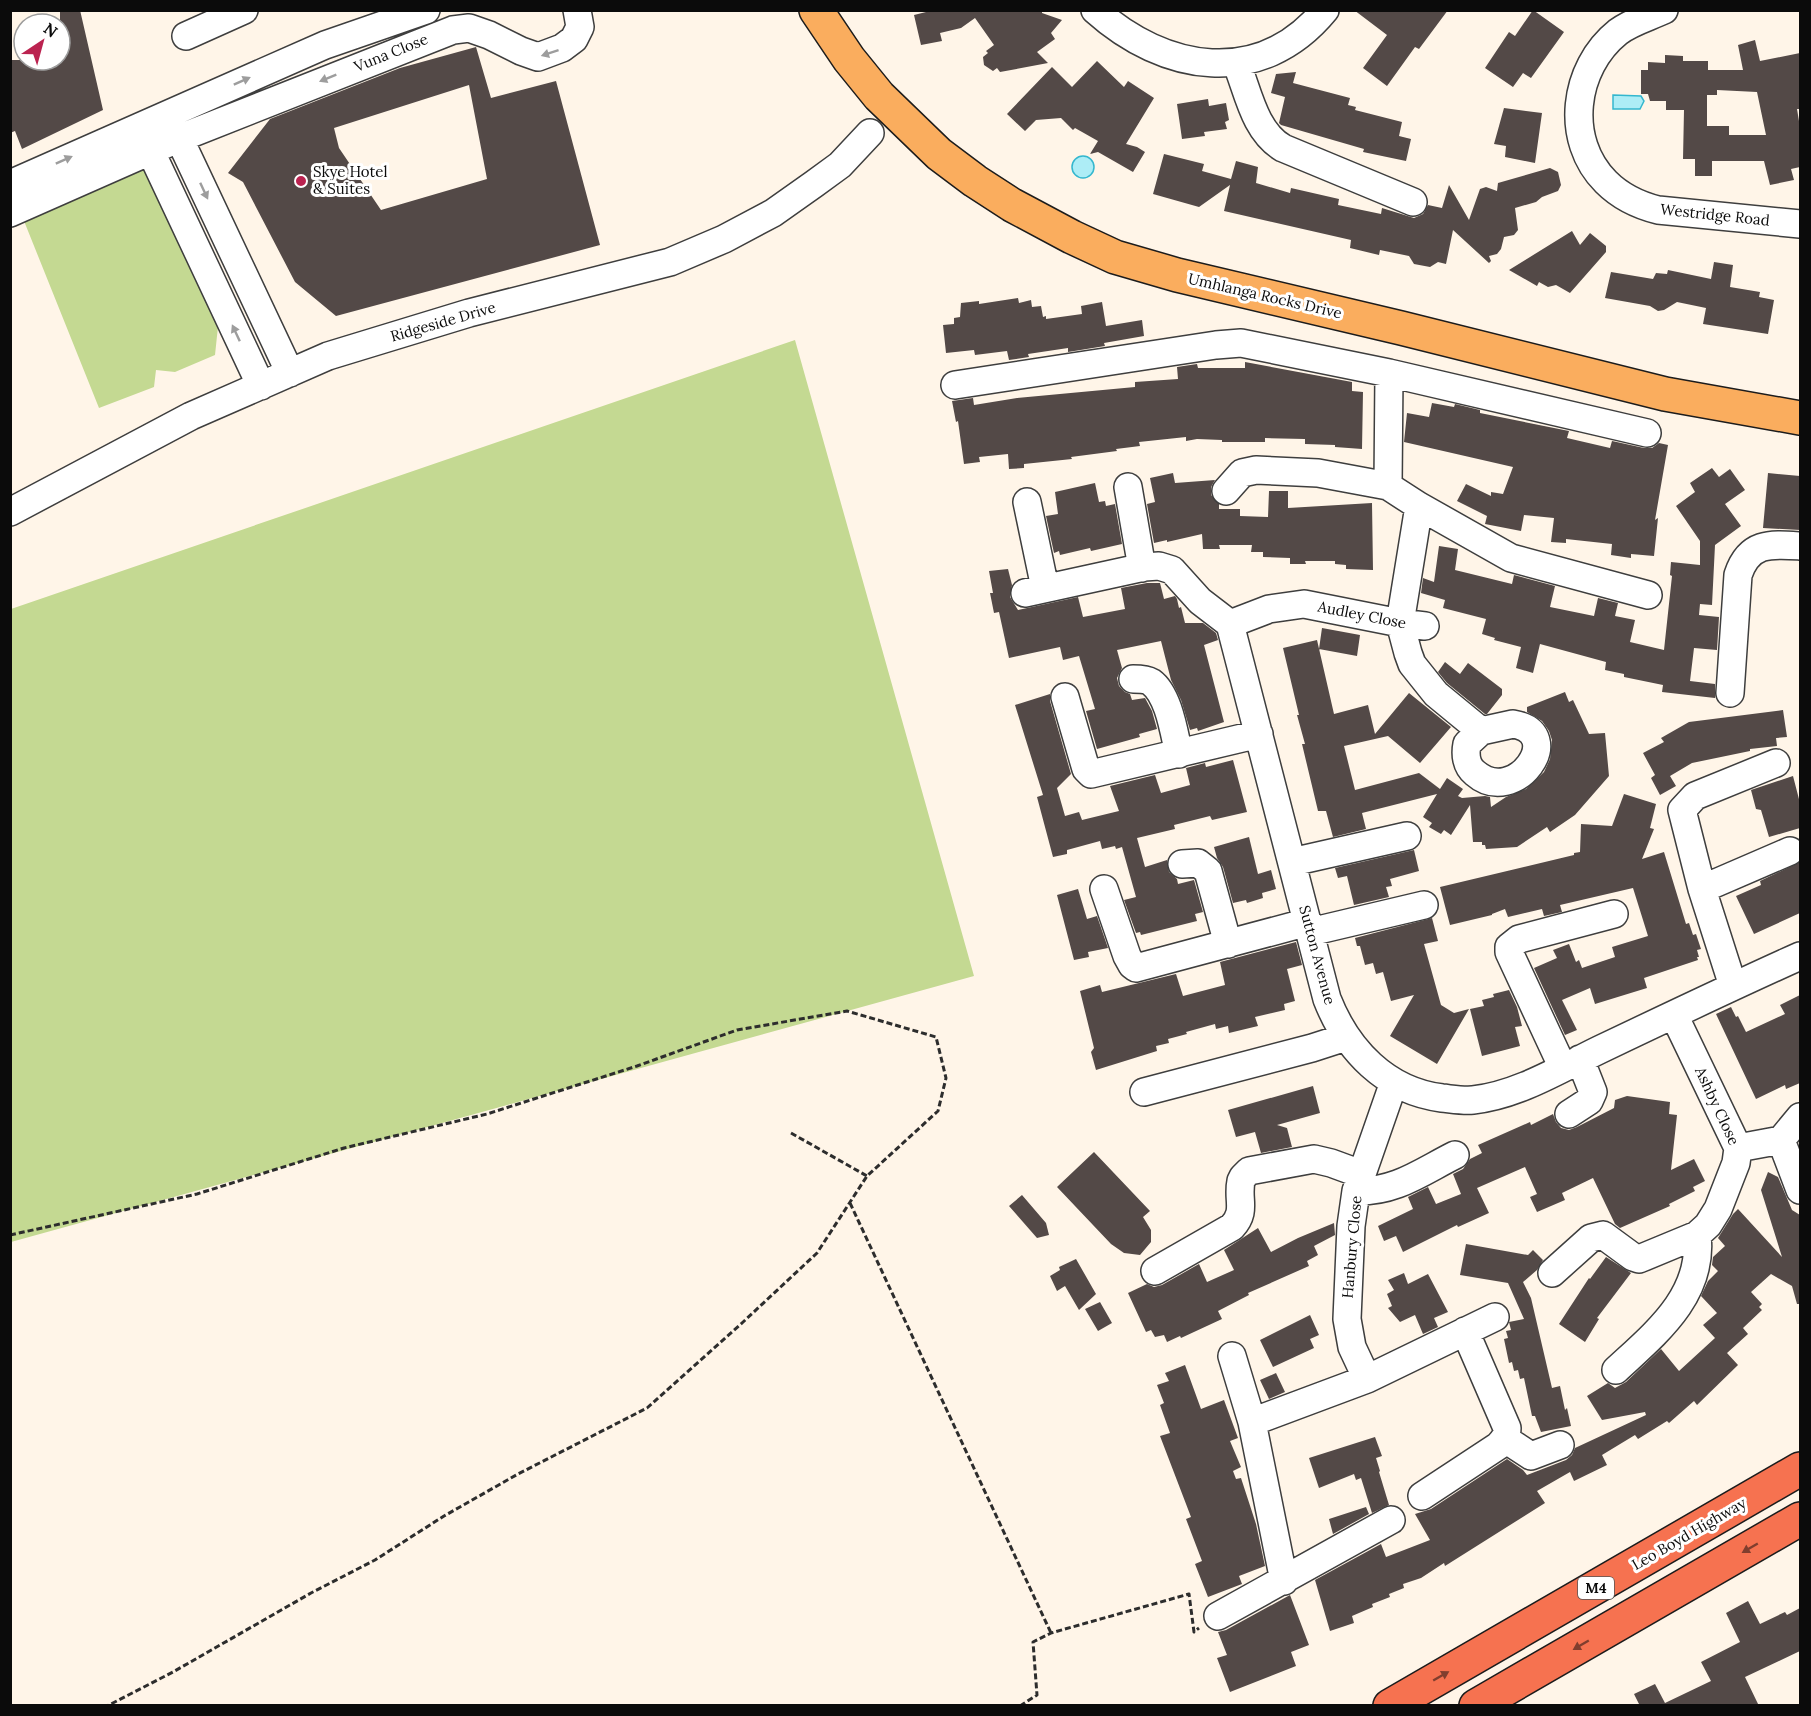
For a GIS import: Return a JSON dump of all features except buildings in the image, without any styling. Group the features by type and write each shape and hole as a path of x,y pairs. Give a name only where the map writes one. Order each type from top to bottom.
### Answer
{"highway":[{"name":"Leo Boyd Highway","path":"1390,1706 1750,1500 1800,1467"},
{"path":"1476,1706 1800,1519"}],"main road":[{"name":"Umhlanga Rocks Drive","path":"816,10 849,59 879,96 939,154 975,181 1012,204 1072,237 1115,257 1177,275 1665,394 1800,418"},
{"name":"Umhlanga Rocks Drive","path":"835,10 876,68 933,129 1002,184 1088,230 1125,244 1196,265 1583,356 1800,400"}],"street":[{"path":"186,36 244,10"},
{"name":"Vuna Close","path":"10,184 326,45 426,10"},
{"name":"Vuna Close","path":"10,213 180,138 453,30 469,28 538,57 562,48 574,39 580,27 577,10"},
{"path":"1095,10 1124,34 1164,54 1180,60 1195,62 1236,62 1275,50 1298,36 1314,14"},
{"name":"Westridge Road","path":"1664,10 1631,24 1617,33 1585,76 1579,95 1578,114 1587,153 1597,170 1606,182 1623,196 1640,205 1658,210 1800,224"},
{"path":"1236,62 1259,121 1272,141 1283,148 1413,202"},
{"path":"168,114 290,373"},
{"path":"139,127 261,386"},
{"name":"Ridgeside Drive","path":"10,512 191,416 328,356 469,313 670,262 724,239 773,213 840,165 870,133"},
{"path":"955,385 1230,343 1249,344 1647,433"},
{"path":"1388,486 1389,374"},
{"path":"1226,492 1242,473 1256,470 1318,473 1388,486 1511,558 1648,595"},
{"path":"1128,487 1142,568"},
{"path":"1027,502 1035,591 1159,566 1172,570 1200,601 1230,624"},
{"path":"1419,506 1412,664 1436,694 1481,731"},
{"path":"1730,693 1738,575 1743,562 1749,554 1760,548 1773,545 1800,546"},
{"name":"Audley Close","path":"1230,624 1269,609 1304,604 1413,625"},
{"name":"Sutton Avenue","path":"1230,624 1328,999 1346,1037 1366,1062 1394,1082 1434,1097 1472,1100 1498,1095 1571,1064 1800,956"},
{"path":"1132,679 1152,682 1164,699 1179,754"},
{"path":"1065,697 1086,769 1091,774 1259,734"},
{"path":"1733,986 1681,813 1683,807 1695,796 1776,763"},
{"path":"1292,862 1407,836"},
{"path":"1702,888 1790,851"},
{"path":"1182,864 1198,863 1208,871 1228,944"},
{"path":"1104,889 1127,956 1133,967 1142,968 1228,944 1424,905"},
{"path":"1569,1114 1589,1101 1593,1092 1571,1064 1509,952 1509,947 1519,939 1614,914"},
{"name":"Ashby Close","path":"1551,1273 1591,1238 1598,1235 1604,1235 1633,1257 1639,1258 1697,1235 1708,1225 1718,1209 1736,1163 1738,1148 1674,1014"},
{"path":"1144,1092 1346,1037"},
{"name":"Hanbury Close","path":"1367,1379 1352,1347 1347,1319 1351,1226 1359,1183 1394,1082"},
{"path":"1738,1148 1781,1140 1800,1117"},
{"path":"1781,1140 1800,1190"},
{"path":"1155,1271 1232,1227 1239,1219 1241,1211 1241,1182 1249,1172 1314,1159 1372,1191 1394,1187 1455,1155"},
{"path":"1616,1370 1675,1312 1694,1272 1699,1253 1697,1235"},
{"path":"1252,1422 1367,1379 1495,1317"},
{"path":"1422,1496 1498,1446 1505,1439 1507,1428 1465,1332"},
{"path":"1232,1356 1252,1422 1284,1581"},
{"path":"1505,1439 1531,1455 1560,1445"},
{"path":"1218,1616 1391,1520"}],"path":[{"path":"10,1235 197,1194 344,1148 487,1114 636,1066 736,1030 847,1011 936,1037 946,1078 938,1112 867,1176 817,1252 647,1408 518,1474 444,1516 375,1560 107,1706"},
{"path":"791,1133 867,1176"},
{"path":"850,1203 1051,1633"},
{"path":"1020,1706 1037,1695 1033,1642 1051,1633 1189,1594 1194,1632"}],"green space":[{"path":"151,148 219,317 215,355 175,372 156,370 154,387 99,408 16,201"},
{"path":"795,340 974,976 11,1242 11,609"}],"water":[{"path":"1613,95 1641,96 1644,101 1640,109 1613,109"},
{"path":"1083,156 1091,159 1094,167 1091,175 1083,178 1075,175 1072,167 1075,159"}],"place":[{"name":"Skye Hotel & Suites","path":"301,181"}]}
